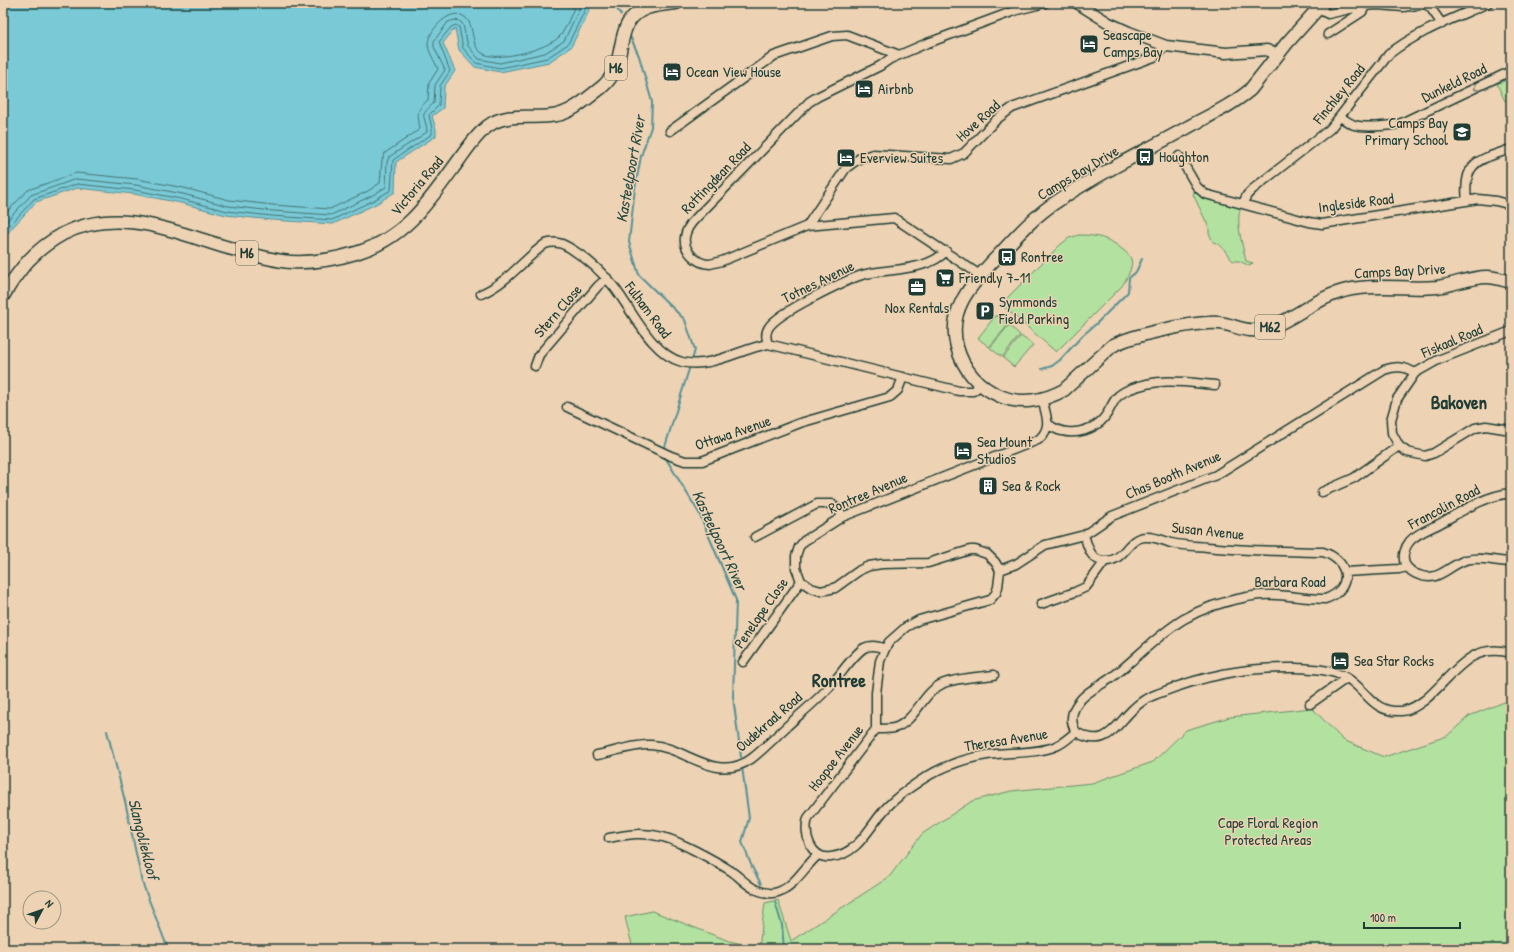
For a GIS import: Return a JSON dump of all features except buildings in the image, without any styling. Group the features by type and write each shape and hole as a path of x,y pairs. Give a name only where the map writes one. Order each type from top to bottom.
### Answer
{"main road":[{"name":"Victoria Road","path":"3,296 19,270 40,249 66,233 96,222 112,220 146,224 274,260 291,262 307,262 335,258 358,252 384,242 402,229 420,212 468,148 490,124 512,117 549,116 564,113 603,86 610,79 616,68 624,32 628,23 636,14 645,6 676,3"},
{"name":"Camps Bay Drive","path":"1320,6 1277,55 1250,90 1236,101 1085,184 1049,206 980,275 960,303 955,334 956,345 963,362 971,375 981,385 992,392 1013,400 1024,401 1042,399 1056,395 1064,390 1112,346 1130,338 1181,327 1217,323 1256,330 1280,323 1328,296 1360,287 1436,287 1487,277 1511,282"}],"street":[{"name":"Rottingdean Road","path":"980,275 946,251 894,218 807,226 722,261 710,264 702,262 688,250 685,242 686,231 696,218 809,102 899,55 1018,7 1045,3"},
{"path":"1077,3 1109,23 1166,46 1226,53 1267,50 1277,55"},
{"name":"Finchley Road","path":"1243,204 1247,195 1253,189 1322,136 1340,117 1389,54 1402,44 1488,3"},
{"path":"1320,6 1328,14 1366,5 1403,7 1426,4 1430,7 1442,24"},
{"path":"1328,34 1362,12 1366,5"},
{"path":"670,131 774,56 832,36 840,34 847,35 899,55"},
{"name":"Hove Road","path":"807,226 846,168 860,158 873,154 951,159 964,153 997,118 1012,108 1154,58 1166,46"},
{"name":"Dunkeld Road","path":"1340,117 1356,126 1399,124 1511,71"},
{"path":"1467,201 1467,177 1474,165 1481,160 1511,149"},
{"name":"Ingleside Road","path":"1179,156 1201,191 1205,194 1309,222 1322,224 1467,201 1491,200 1511,205"},
{"name":"Fulham Road","path":"481,294 498,284 541,247 549,242 559,242 595,266 607,278 654,345 665,354 676,360 688,363 707,362 768,344 959,391 973,391 981,385"},
{"name":"Totnes Avenue","path":"768,344 766,334 768,328 786,312 849,280 870,273 926,264 936,260 946,251"},
{"name":"Stern Close","path":"535,366 539,354 598,286 607,278"},
{"name":"Fiskaal Road","path":"1399,446 1392,433 1393,412 1397,399 1402,390 1416,373 1438,360 1511,331"},
{"name":"Chas Booth Avenue","path":"1000,570 1016,564 1045,546 1084,535 1112,516 1216,475 1384,370 1400,366 1410,369 1416,373"},
{"name":"Ottawa Avenue","path":"567,407 671,456 685,460 702,460 800,423 890,397 898,390 903,377"},
{"path":"1042,399 1048,424 1061,431 1072,432 1090,428 1105,417 1118,395 1144,384 1161,380 1215,385"},
{"name":"Rontree Avenue","path":"801,581 795,562 800,547 804,541 842,516 1038,440 1044,434 1048,424"},
{"path":"1322,492 1354,478 1399,446 1407,452 1425,456 1434,453 1476,428 1486,426 1511,430"},
{"name":"Francolin Road","path":"1407,567 1404,561 1404,554 1410,541 1416,536 1482,501 1511,493"},
{"path":"754,537 817,504 832,504 840,511 842,516"},
{"path":"1041,604 1086,587 1105,562 1094,557 1090,553 1084,535"},
{"name":"Susan Avenue","path":"1105,562 1119,557 1133,541 1139,537 1156,537 1172,543 1208,548 1323,552 1329,554 1340,562 1345,572"},
{"path":"801,581 816,590 829,591 860,570 869,566 882,564 928,563 970,550 987,554 995,562 1000,570 998,587 996,593 990,600 919,620 900,631 885,649"},
{"path":"1407,567 1419,575 1434,577 1467,559 1476,558 1511,562"},
{"name":"Barbara Road","path":"1076,732 1073,726 1072,718 1074,710 1082,698 1111,678 1159,636 1184,618 1210,606 1248,596 1273,594 1325,599 1331,597 1340,589 1345,572 1399,569 1407,567"},
{"name":"Penelope Close","path":"743,662 801,581"},
{"name":"Oudekraal Road","path":"597,755 635,746 650,745 668,748 699,763 711,766 726,767 742,763 758,753 830,686 866,647 871,646 885,649"},
{"name":"Hoopoe Avenue","path":"818,855 813,851 808,839 806,825 808,818 876,729 878,676 880,661 885,649"},
{"path":"1076,732 1091,738 1105,737 1111,734 1132,710 1149,698 1164,691 1223,673 1260,669 1302,668 1331,671 1347,678 1378,706 1402,711 1416,706 1423,701 1474,655 1489,650 1498,650 1511,653"},
{"path":"876,729 892,728 901,724 910,716 929,693 942,683 994,675"},
{"path":"1310,704 1347,678"},
{"name":"Theresa Avenue","path":"818,855 824,858 831,858 852,850 888,806 899,796 925,778 947,766 972,758 988,755 1046,749 1061,743 1076,732"},
{"path":"609,838 642,833 664,838 686,847 729,870 752,888 769,893 779,892 788,887 818,855"}],"green space":[{"path":"1511,78 1511,98 1505,101 1497,84"},
{"path":"1196,190 1241,206 1239,213 1240,233 1246,261 1253,263 1250,266 1239,261 1233,261 1220,245 1213,242 1209,233 1209,228 1193,194"},
{"path":"1079,235 1108,240 1129,255 1132,262 1129,273 1122,286 1056,352 1001,304 1060,245 1069,238"},
{"path":"996,315 1008,325 989,347 978,338"},
{"path":"1009,325 1020,335 1002,357 990,348"},
{"path":"1021,336 1033,345 1014,367 1003,358"},
{"name":"Cape Floral Region Protected Areas","path":"1507,701 1511,701 1511,949 633,949 625,917 652,911 729,941 759,948 765,903 778,900 791,941 889,877 922,834 972,801 1011,791 1092,783 1153,762 1186,730 1230,717 1312,708 1343,740 1384,757 1447,736 1469,716"}],"water":[{"path":"3,3 592,3 571,47 549,62 500,72 475,67 459,50 455,28 443,43 455,71 444,87 443,108 432,116 436,129 436,136 396,162 395,192 376,204 333,224 226,215 181,203 134,194 77,188 36,202 3,240"}],"waterway":[{"name":"Kasteelpoort River","path":"613,3 621,15"},
{"name":"Kasteelpoort River","path":"629,34 639,56 652,102 651,127 641,156 635,188 629,242 639,275 685,320 695,350 692,360"},
{"path":"1042,369 1052,366 1060,360 1083,335 1128,292 1129,278 1136,272 1142,259"},
{"name":"Kasteelpoort River","path":"664,450 690,366"},
{"name":"Kasteelpoort River","path":"665,457 699,513 736,600 733,697 741,757"},
{"name":"Slangoliekloof","path":"107,731 125,801 142,882 168,949"},
{"name":"Kasteelpoort River","path":"742,767 749,818 742,842 761,884"},
{"name":"Kasteelpoort River","path":"775,902 782,925 784,949"}],"place":[{"name":"Seascape Camps Bay","path":"1089,44"},
{"name":"Ocean View House","path":"672,72"},
{"name":"Airbnb","path":"864,89"},
{"name":"Camps Bay Primary School","path":"1462,132"},
{"name":"Houghton","path":"1145,157"},
{"name":"Everview Suites","path":"846,158"},
{"name":"Rontree","path":"1007,257"},
{"name":"Friendly 7-11","path":"945,278"},
{"name":"Nox Rentals","path":"917,287"},
{"name":"Symmonds Field Parking","path":"985,311"},
{"name":"Sea Mount Studios","path":"963,451"},
{"name":"Sea & Rock","path":"988,486"},
{"name":"Sea Star Rocks","path":"1340,661"}],"district":[{"name":"Bakoven","path":"1459,402"},
{"name":"Rontree","path":"839,680"}]}
